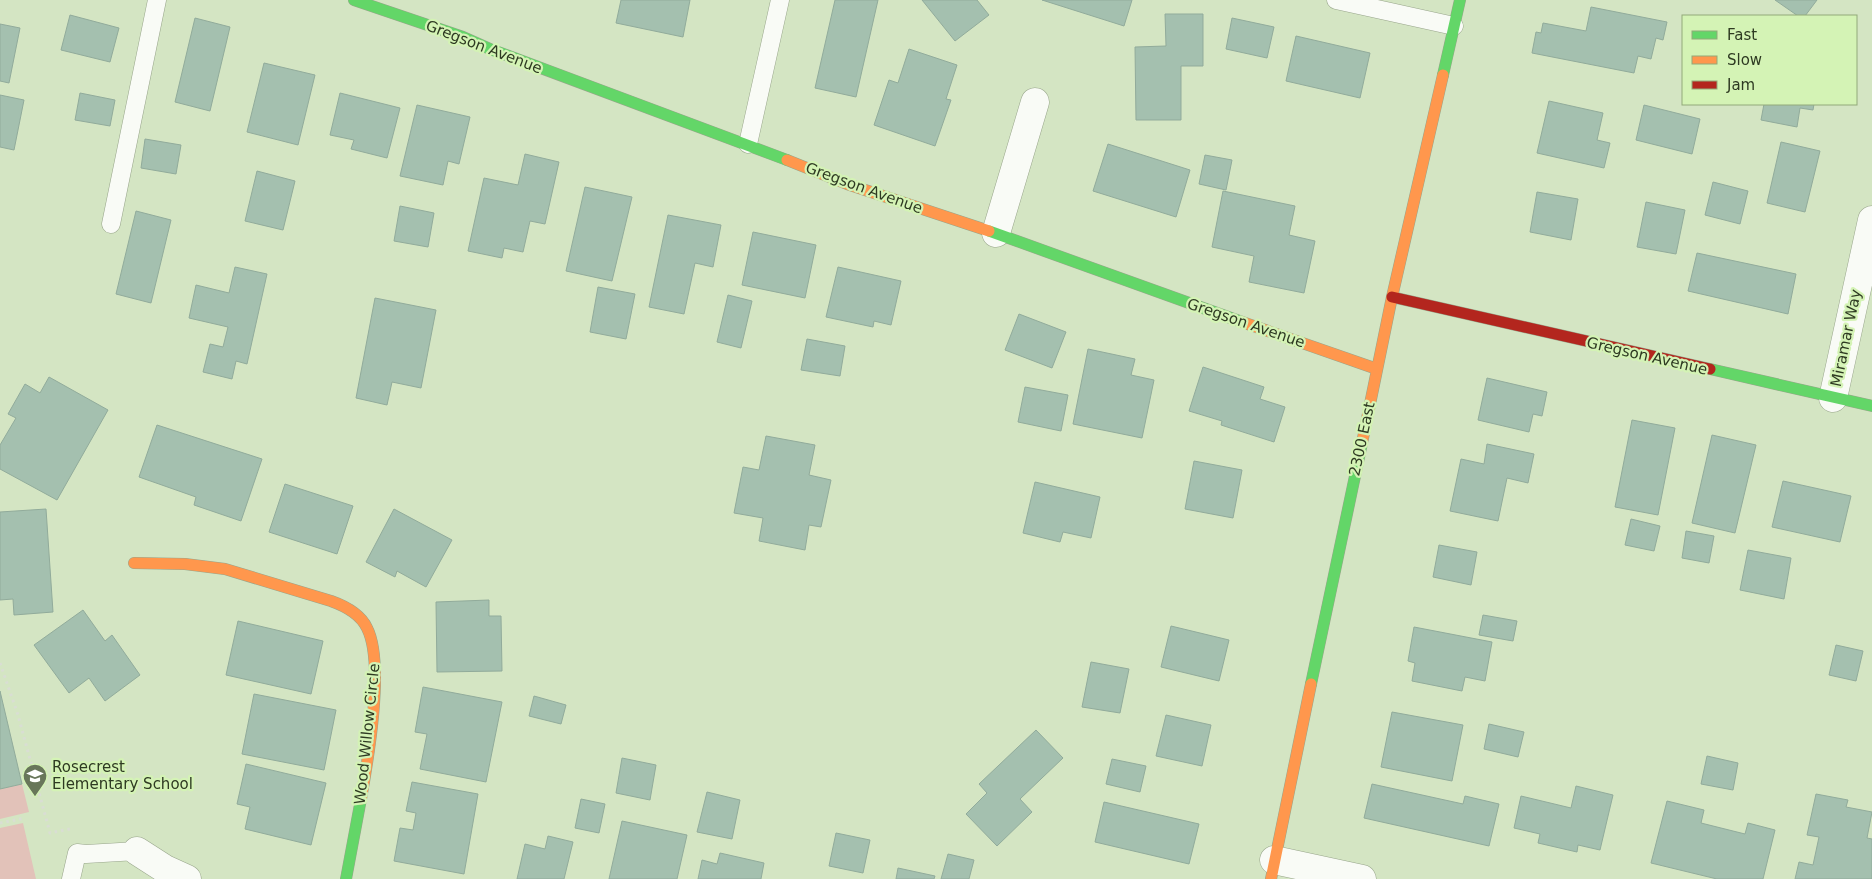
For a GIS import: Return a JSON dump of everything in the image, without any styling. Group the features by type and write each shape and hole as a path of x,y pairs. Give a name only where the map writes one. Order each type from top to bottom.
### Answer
{"street":[{"name":"Gregson Avenue","path":"354,0 463,37 582,84 748,144 847,184 996,233 1215,313 1377,369"},
{"name":"2300 East","path":"1272,870 1392,297 1460,0"},
{"path":"996,233 1035,102"},
{"name":"Miramar Way","path":"1833,398 1872,220"},
{"name":"Gregson Avenue","path":"1392,297 1872,406"},
{"name":"Wood Willow Circle","path":"134,563 201,565 244,574 338,603 361,619 369,630 374,643 376,666 361,798 346,879"},
{"path":"137,852 165,869 187,879"},
{"path":"1272,870 1362,879"}],"lane":[{"path":"111,224 157,0"},
{"path":"748,144 780,0"},
{"path":"1336,0 1454,26"},
{"path":"71,879 77,853 137,852"}],"path":[{"path":"0,664 18,715 50,833 73,828 76,832"},
{"path":"0,823 25,818"}],"shaded area":[{"path":"22,784 29,812 0,819 0,789"},
{"path":"23,823 36,879 0,879 0,828"}],"building":[{"path":"621,0 690,0 683,37 616,23"},
{"path":"835,0 878,0 856,97 815,88"},
{"path":"922,0 977,0 989,15 955,41"},
{"path":"1042,0 1132,0 1124,26"},
{"path":"1775,0 1817,0 1806,15 1797,15"},
{"path":"1591,7 1667,22 1663,40 1656,38 1651,59 1638,56 1634,73 1532,53 1536,32 1541,33 1543,23 1586,31"},
{"path":"1165,14 1203,14 1203,66 1181,66 1181,120 1136,120 1135,47 1166,46"},
{"path":"70,15 119,28 110,62 61,50"},
{"path":"195,18 230,27 210,111 175,102"},
{"path":"1232,18 1274,27 1267,58 1226,49"},
{"path":"0,24 20,28 9,83 0,81"},
{"path":"1296,36 1370,53 1360,98 1286,81"},
{"path":"909,49 957,65 946,99 951,100 935,146 874,125 889,80 898,83"},
{"path":"264,63 315,75 298,145 247,132"},
{"path":"80,93 115,100 110,126 75,120"},
{"path":"340,93 400,108 387,158 351,149 354,140 330,135"},
{"path":"0,95 24,100 14,150 0,147"},
{"path":"1549,101 1603,113 1597,140 1610,143 1604,168 1537,153"},
{"path":"417,105 470,117 459,164 448,161 443,185 400,176"},
{"path":"1644,105 1700,119 1692,154 1636,140"},
{"path":"1764,105 1814,105 1813,110 1800,108 1797,127 1761,120"},
{"path":"145,139 181,145 176,174 141,168"},
{"path":"1781,142 1820,151 1805,212 1767,203"},
{"path":"1108,144 1190,170 1176,217 1093,191"},
{"path":"525,154 559,162 545,224 530,221 523,252 504,248 502,258 468,251 484,178 518,185"},
{"path":"1205,155 1232,160 1226,190 1199,184"},
{"path":"257,171 295,181 283,230 245,221"},
{"path":"1713,182 1748,191 1740,224 1705,215"},
{"path":"585,187 632,197 612,281 566,271"},
{"path":"1223,191 1295,206 1289,235 1315,241 1304,293 1249,282 1254,256 1212,247"},
{"path":"1537,192 1578,199 1571,240 1530,232"},
{"path":"1646,202 1685,210 1676,254 1637,247"},
{"path":"400,206 434,213 428,247 394,241"},
{"path":"136,211 171,220 151,303 116,294"},
{"path":"668,215 721,225 713,267 695,263 684,314 649,307"},
{"path":"753,232 816,245 805,298 742,285"},
{"path":"1697,253 1796,274 1788,314 1688,291"},
{"path":"235,267 267,274 247,364 236,361 232,379 203,372 210,344 223,347 228,327 189,318 196,285 229,293"},
{"path":"838,267 901,281 891,325 874,321 873,327 826,317"},
{"path":"598,287 635,294 626,339 590,332"},
{"path":"728,295 752,301 741,348 717,342"},
{"path":"375,298 436,310 421,388 392,382 387,405 356,398"},
{"path":"1019,314 1066,332 1052,368 1005,350"},
{"path":"807,339 845,346 840,376 801,370"},
{"path":"1088,349 1135,359 1131,375 1154,380 1142,438 1073,424"},
{"path":"1203,367 1264,387 1260,399 1285,407 1274,442 1221,425 1222,421 1189,411"},
{"path":"49,377 108,410 57,500 0,469 0,445 16,418 8,414 25,384 40,393"},
{"path":"1487,378 1547,392 1542,416 1533,414 1529,432 1478,420"},
{"path":"1025,387 1068,395 1061,431 1018,422"},
{"path":"1632,420 1675,428 1658,515 1615,507"},
{"path":"157,425 262,459 241,521 194,505 196,497 139,477"},
{"path":"1712,435 1756,445 1735,533 1692,523"},
{"path":"766,436 815,445 809,475 831,480 821,527 809,525 805,550 759,541 763,518 734,513 743,467 759,470"},
{"path":"1487,444 1534,454 1528,483 1507,478 1498,521 1450,511 1461,459 1484,464"},
{"path":"1194,461 1242,470 1233,518 1185,509"},
{"path":"1783,481 1851,496 1840,542 1772,527"},
{"path":"1035,482 1100,497 1091,538 1063,532 1060,542 1023,533"},
{"path":"285,484 353,506 337,554 269,532"},
{"path":"46,509 53,612 14,615 13,599 0,600 0,512"},
{"path":"394,509 452,540 426,587 397,571 395,577 366,562"},
{"path":"1631,519 1660,526 1654,551 1625,545"},
{"path":"1686,531 1714,536 1709,563 1682,558"},
{"path":"1439,545 1477,552 1471,585 1433,577"},
{"path":"1748,550 1791,558 1784,599 1740,590"},
{"path":"489,600 489,616 501,616 502,671 437,672 436,602"},
{"path":"83,610 105,641 112,635 140,675 105,701 89,678 69,693 34,645"},
{"path":"1483,615 1517,621 1513,641 1479,635"},
{"path":"238,621 323,641 311,694 226,675"},
{"path":"1171,626 1229,640 1219,681 1161,667"},
{"path":"1414,627 1492,642 1485,681 1465,677 1462,691 1412,681 1415,663 1408,661"},
{"path":"1836,645 1863,651 1856,681 1829,675"},
{"path":"1091,662 1129,669 1120,713 1082,707"},
{"path":"423,687 502,702 486,782 420,769 427,734 415,732"},
{"path":"0,691 22,784 0,789"},
{"path":"254,694 336,710 324,770 242,754"},
{"path":"534,696 566,705 561,724 529,716"},
{"path":"1392,712 1463,725 1452,781 1381,767"},
{"path":"1166,715 1211,725 1202,766 1156,756"},
{"path":"1489,724 1524,732 1518,757 1484,749"},
{"path":"1036,730 1063,758 1020,799 1032,812 997,846 966,814 987,793 979,784"},
{"path":"1707,756 1738,763 1733,790 1701,784"},
{"path":"622,758 656,765 650,800 616,793"},
{"path":"1112,759 1146,766 1140,792 1106,784"},
{"path":"246,764 326,783 311,845 245,829 250,807 237,804"},
{"path":"412,782 478,794 464,874 394,861 400,828 413,830 416,813 406,811"},
{"path":"1372,784 1463,804 1465,796 1499,804 1489,846 1364,818"},
{"path":"1576,786 1613,795 1600,850 1578,845 1577,852 1538,843 1540,834 1514,828 1521,796 1571,808"},
{"path":"707,792 740,800 732,839 697,832"},
{"path":"1816,794 1848,800 1846,807 1872,812 1867,838 1872,839 1872,879 1795,879 1799,862 1813,865 1819,837 1807,835"},
{"path":"581,799 605,804 599,833 575,828"},
{"path":"1667,801 1704,810 1701,823 1745,834 1748,823 1775,830 1763,879 1717,879 1651,863"},
{"path":"1104,802 1199,824 1189,864 1095,842"},
{"path":"622,821 687,835 677,879 609,879"},
{"path":"836,833 870,840 863,873 829,866"},
{"path":"548,836 573,842 564,879 517,879 525,844 545,849"},
{"path":"720,853 764,863 761,879 698,879 702,860 717,864"},
{"path":"948,854 974,860 969,879 941,879"},
{"path":"898,868 935,876 934,879 896,879"}],"traffic: fast":[{"path":"354,0 463,37 490,49 787,160"},
{"path":"1443,75 1460,0"},
{"path":"989,231 1242,322"},
{"path":"1710,369 1872,406"},
{"path":"1311,684 1362,443"},
{"path":"346,879 361,799"}],"traffic: slow":[{"path":"1362,443 1392,297 1443,75"},
{"path":"787,160 847,184 989,231"},
{"path":"1242,322 1377,369"},
{"path":"134,563 185,564 225,569 331,601 347,608 361,619 367,628 372,644 375,664 371,737 361,799"},
{"path":"1271,879 1311,684"}],"traffic: jam":[{"path":"1392,297 1710,369"}],"place":[{"name":"Rosecrest Elementary School","path":"35,797"}]}
